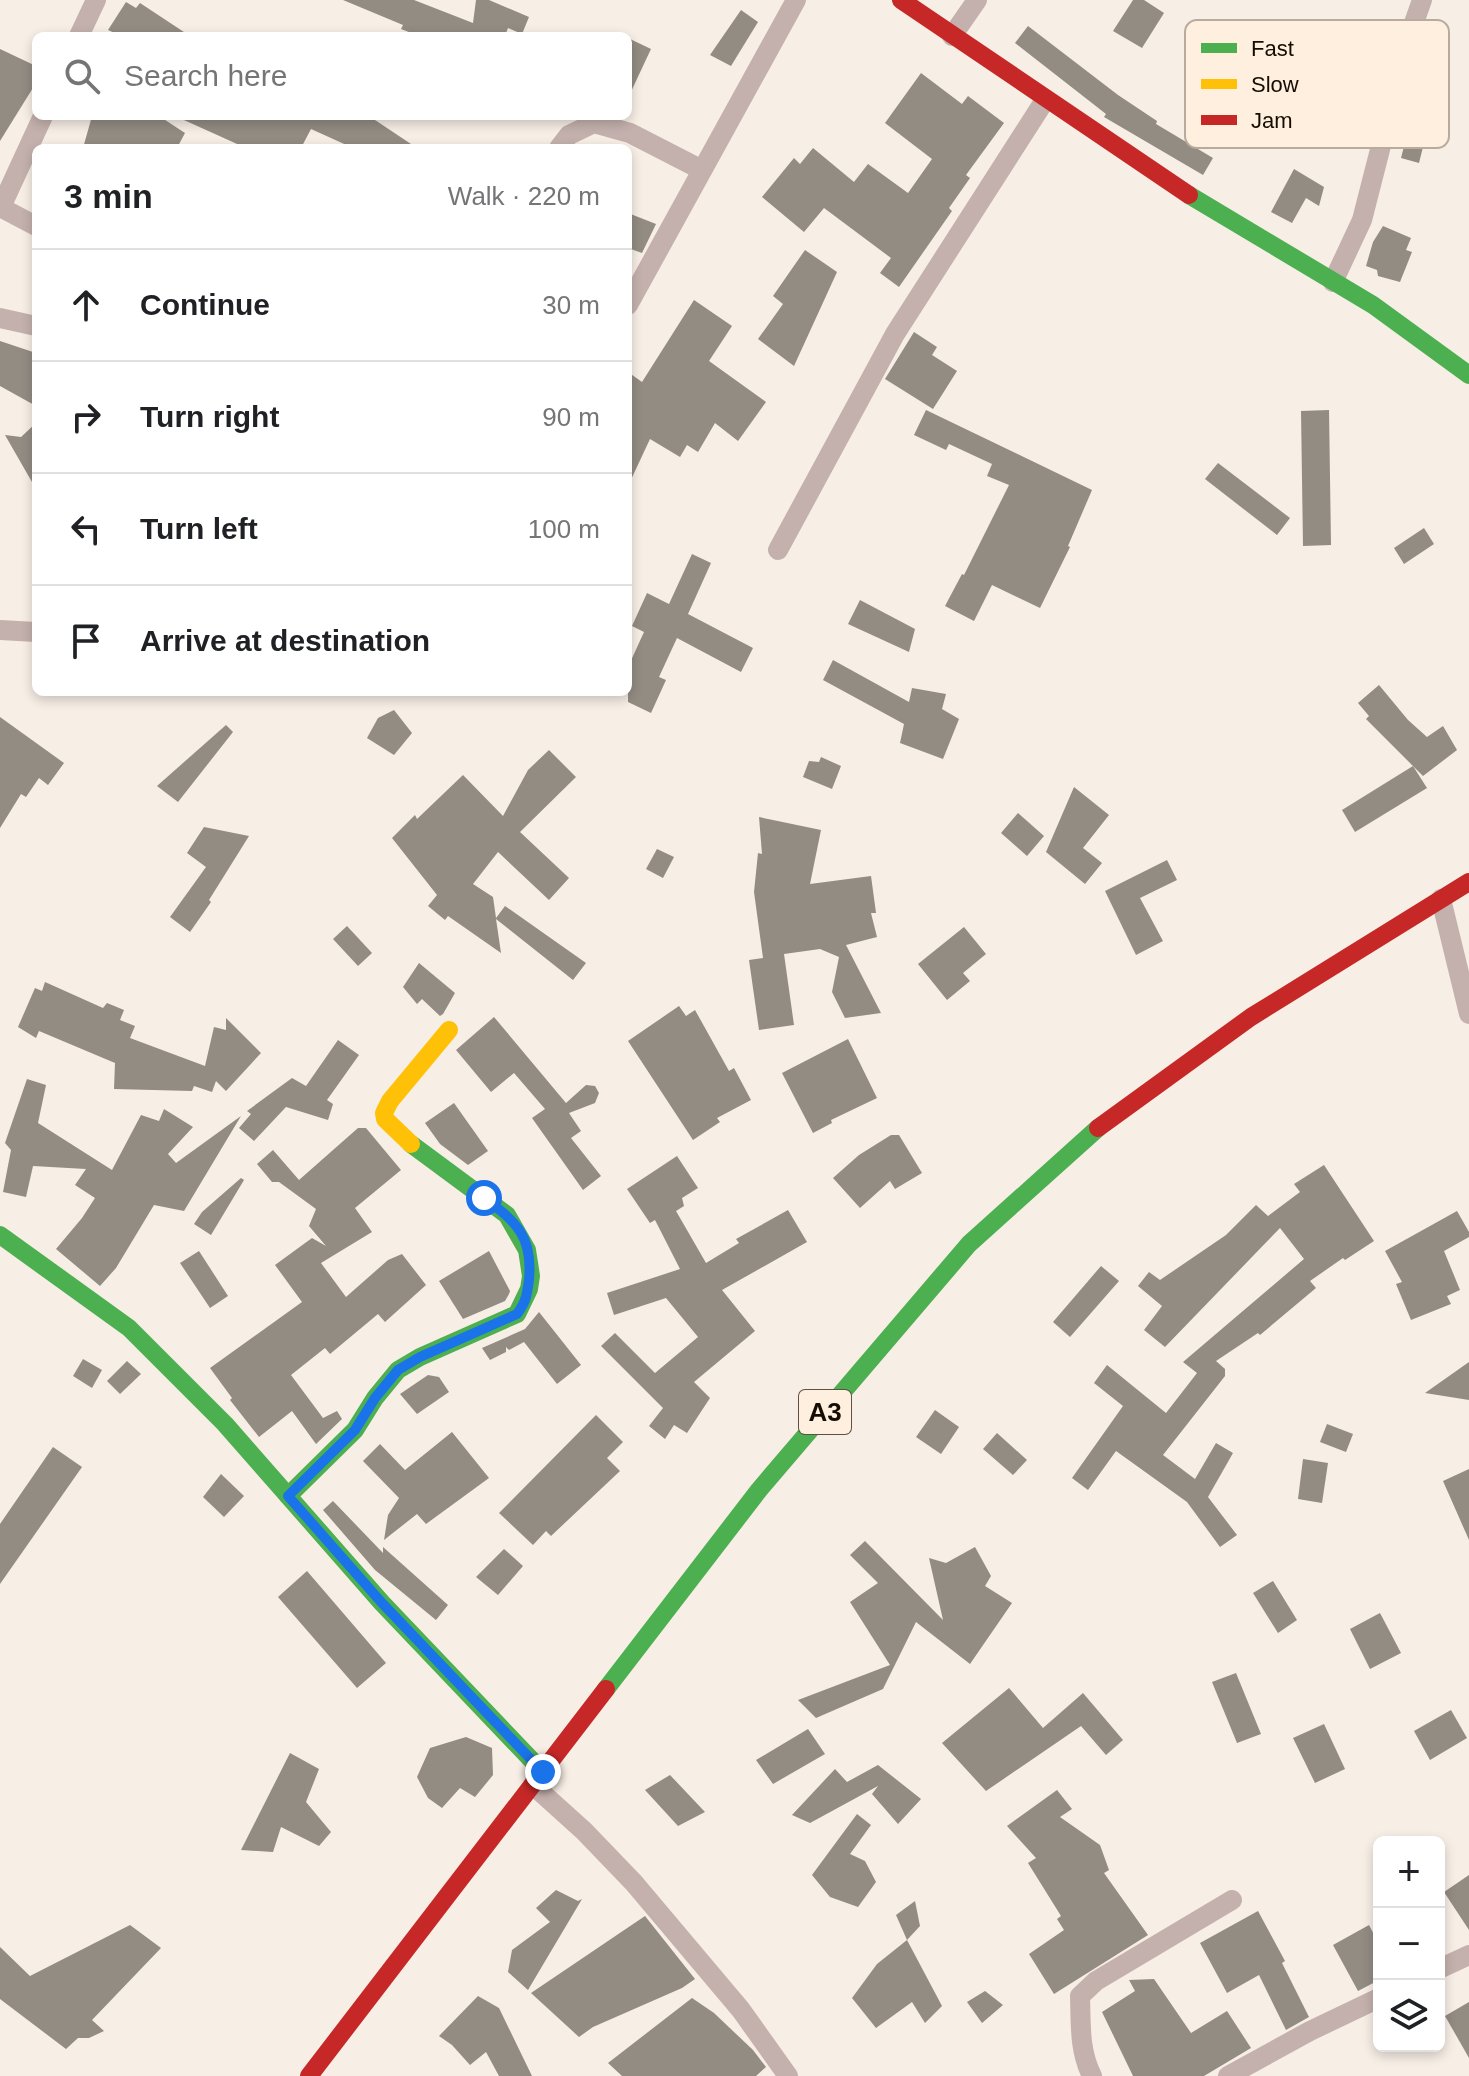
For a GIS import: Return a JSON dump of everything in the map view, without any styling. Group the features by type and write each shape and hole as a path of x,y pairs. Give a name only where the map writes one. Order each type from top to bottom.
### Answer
{"main road":[{"path":"901,0 1045,100 1229,221 1373,305 1469,375"},
{"name":"A3","path":"309,2076 759,1490 969,1244 1087,1136 1251,1017 1469,882"},
{"path":"288,1496 355,1430 398,1370 517,1314 527,1302 531,1258 520,1229 507,1215 411,1144 385,1119 384,1113 390,1101 449,1030"},
{"path":"0,1235 129,1328 225,1424 538,1778"}],"street":[{"path":"81,32 96,0"},
{"path":"632,298 796,0"},
{"path":"952,36 977,0"},
{"path":"1415,20 1422,0"},
{"path":"778,550 895,334 1045,100"},
{"path":"32,224 0,207 41,120"},
{"path":"562,144 569,135 594,123 630,133 702,170"},
{"path":"1333,282 1362,220 1380,148"},
{"path":"0,318 32,325"},
{"path":"0,630 32,632"},
{"path":"1441,899 1469,1014"},
{"path":"538,1778 634,1883 741,2010 788,2076"},
{"path":"1092,2076 1080,2040 1080,1996 1096,1981 1232,1900"},
{"path":"1445,1966 1469,1955"},
{"path":"1228,2076 1373,2001"}],"building":[{"path":"343,0 414,0 473,23 476,0 489,0 529,17 523,32 508,28 506,32 409,32 401,29 403,25"},
{"path":"1133,0 1144,0 1164,13 1142,48 1113,31"},
{"path":"126,2 136,8 140,3 184,32 112,32 108,30"},
{"path":"741,10 758,22 731,66 710,55"},
{"path":"1028,26 1157,121 1156,124 1185,141 1185,148 1196,148 1213,158 1203,175 1104,117 1106,114 1015,43"},
{"path":"632,40 651,49 632,89"},
{"path":"0,49 32,64 32,89 0,141"},
{"path":"921,73 962,104 968,96 1004,123 966,175 970,178 949,208 952,211 899,287 880,273 891,258 824,208 804,232 762,197 794,158 800,164 813,148 854,182 868,164 908,193 932,159 885,123"},
{"path":"91,120 165,120 185,133 179,144 84,144"},
{"path":"184,120 375,120 411,144 344,144 311,129 303,144 237,144"},
{"path":"1404,148 1423,148 1419,163 1401,158"},
{"path":"1294,169 1324,187 1319,206 1306,198 1292,223 1271,212"},
{"path":"632,215 656,224 642,253 632,249"},
{"path":"1383,226 1411,238 1406,250 1412,252 1400,282 1378,276 1377,270 1366,266 1373,242"},
{"path":"805,250 837,272 794,366 758,339 783,304 773,296"},
{"path":"694,300 732,326 709,361 766,402 738,441 715,423 698,452 687,445 680,457 650,439 632,477 632,375 642,382"},
{"path":"914,332 937,347 932,355 957,371 933,409 885,379"},
{"path":"0,341 32,352 32,404 0,386"},
{"path":"926,410 1092,490 1070,547 1040,608 992,585 974,621 945,606 1009,485 987,476 992,464 949,444 946,450 914,435"},
{"path":"1329,410 1331,545 1303,546 1301,411"},
{"path":"32,427 32,482 5,435 21,437"},
{"path":"1218,463 1290,518 1277,535 1205,479"},
{"path":"1424,528 1434,544 1404,564 1394,548"},
{"path":"692,554 711,563 688,614 753,648 741,672 677,638 659,677 666,680 651,713 628,702 628,696 632,696 632,658 644,632 632,626 647,593 669,604"},
{"path":"860,600 915,629 909,652 848,624"},
{"path":"833,660 909,702 912,688 946,694 942,709 959,719 943,759 900,743 904,724 823,680"},
{"path":"1379,685 1408,720 1427,737 1443,726 1457,750 1423,776 1366,719 1369,716 1358,703"},
{"path":"394,710 412,733 394,755 367,738 378,718"},
{"path":"0,717 64,763 48,785 39,778 26,797 21,794 0,828"},
{"path":"226,725 233,732 178,802 157,786"},
{"path":"549,750 576,777 520,832 569,878 549,900 498,852 473,884 493,897 496,918 505,906 586,963 573,980 496,919 501,953 448,916 445,920 428,906 437,895 392,838 463,775 503,816 528,770"},
{"path":"821,757 841,766 832,789 803,777 809,761 819,762"},
{"path":"1413,766 1427,788 1355,832 1342,810"},
{"path":"1074,787 1109,815 1083,848 1102,863 1085,884 1046,852"},
{"path":"1018,813 1044,836 1027,856 1001,833"},
{"path":"759,817 821,830 810,884 871,876 876,913 871,913 877,937 846,945 881,1013 845,1018 832,992 839,957 820,949 784,954 794,1025 759,1030 749,960 763,958 754,892 758,853 762,854"},
{"path":"204,827 249,836 190,932 170,917 206,867 187,853"},
{"path":"657,849 674,857 663,878 646,869"},
{"path":"1167,860 1177,880 1140,898 1163,941 1136,955 1105,891"},
{"path":"347,926 372,953 358,966 333,939"},
{"path":"964,927 986,954 963,973 970,981 947,1000 918,964"},
{"path":"419,963 455,993 440,1016 422,999 417,1004 403,987"},
{"path":"45,982 103,1008 107,1003 124,1010 120,1020 135,1026 130,1038 205,1066 214,1027 226,1030 226,1018 261,1053 226,1091 216,1081 212,1092 194,1086 192,1091 114,1089 115,1063 39,1031 36,1038 18,1027 35,988 42,991"},
{"path":"679,1006 686,1016 695,1010 729,1071 734,1068 751,1100 717,1118 720,1122 693,1140 628,1041"},
{"path":"494,1017 566,1103 586,1085 595,1086 599,1093 595,1103 569,1113 581,1131 571,1138 601,1176 583,1190 532,1118 545,1109 514,1073 491,1092 456,1050"},
{"path":"848,1039 877,1098 831,1120 832,1123 813,1133 782,1073"},
{"path":"338,1040 359,1055 327,1100 333,1104 328,1120 286,1107 254,1141 239,1128 251,1114 247,1111 292,1078 306,1086"},
{"path":"27,1079 46,1085 38,1123 112,1170 141,1115 159,1121 164,1109 193,1127 168,1154 176,1163 241,1116 184,1211 154,1205 116,1268 100,1286 56,1249 95,1198 75,1185 86,1169 33,1166 26,1197 3,1192 11,1150 5,1143"},
{"path":"454,1103 488,1151 468,1165 440,1144 425,1123"},
{"path":"358,1128 366,1128 401,1170 355,1208 372,1232 321,1263 346,1297 388,1260 402,1254 426,1285 385,1322 378,1314 330,1354 325,1348 291,1375 323,1418 337,1411 342,1419 316,1444 292,1411 259,1437 210,1368 302,1302 275,1265 312,1238 326,1246 309,1226 316,1209 279,1182 272,1182 257,1164 273,1150 299,1180"},
{"path":"891,1135 899,1135 922,1173 895,1189 890,1181 860,1208 833,1178 859,1155"},
{"path":"677,1156 698,1188 682,1198 684,1206 676,1211 706,1263 739,1243 736,1239 788,1210 807,1242 722,1290 755,1331 694,1382 710,1398 687,1433 674,1425 665,1439 649,1426 663,1408 601,1346 615,1333 655,1373 698,1337 666,1298 614,1315 607,1293 680,1269 655,1220 650,1223 627,1189"},
{"path":"1324,1165 1374,1241 1310,1281 1316,1288 1260,1335 1258,1333 1216,1361 1225,1369 1225,1376 1163,1455 1195,1479 1216,1443 1233,1453 1208,1497 1237,1535 1220,1547 1187,1502 1116,1451 1088,1490 1072,1478 1123,1406 1094,1383 1107,1365 1166,1413 1197,1373 1183,1362 1304,1259 1280,1228 1165,1347 1144,1330 1162,1306 1138,1286 1149,1272 1160,1280 1226,1235 1256,1205 1268,1216 1300,1192 1294,1184"},
{"path":"241,1178 244,1180 211,1235 194,1224 202,1212"},
{"path":"1457,1211 1469,1237 1444,1251 1460,1290 1447,1296 1451,1304 1411,1320 1396,1284 1402,1282 1385,1251"},
{"path":"199,1251 228,1296 210,1308 180,1263"},
{"path":"489,1251 509,1294 505,1301 463,1319 439,1281"},
{"path":"1101,1266 1119,1281 1070,1337 1053,1322"},
{"path":"539,1312 581,1365 557,1384 524,1342 509,1350 506,1347 506,1352 490,1360 482,1348 525,1329"},
{"path":"83,1359 102,1370 92,1388 73,1376"},
{"path":"127,1361 141,1374 120,1394 107,1381"},
{"path":"1469,1362 1469,1400 1425,1393"},
{"path":"428,1375 439,1377 449,1392 417,1414 400,1394"},
{"path":"935,1410 959,1427 941,1454 916,1437"},
{"path":"596,1415 623,1442 607,1458 620,1471 551,1536 546,1531 533,1545 499,1513"},
{"path":"1327,1424 1353,1434 1346,1452 1320,1442"},
{"path":"452,1432 489,1478 426,1524 417,1514 384,1540 388,1515 399,1498 363,1461 380,1444 405,1470"},
{"path":"997,1433 1027,1460 1013,1475 983,1449"},
{"path":"53,1447 82,1467 0,1584 0,1524"},
{"path":"1303,1459 1328,1463 1322,1503 1298,1499"},
{"path":"1469,1469 1469,1540 1443,1481"},
{"path":"221,1474 244,1496 224,1517 203,1497"},
{"path":"333,1501 383,1553 383,1547 448,1605 436,1620 375,1570 323,1510"},
{"path":"865,1541 943,1620 929,1558 946,1563 975,1547 991,1576 985,1586 1012,1603 970,1664 916,1622 883,1689 816,1718 798,1700 890,1665 850,1602 878,1583 850,1555"},
{"path":"504,1549 523,1566 498,1595 476,1577"},
{"path":"307,1571 386,1663 357,1688 278,1597"},
{"path":"1273,1581 1297,1620 1278,1633 1253,1593"},
{"path":"1380,1613 1401,1653 1370,1669 1350,1629"},
{"path":"1236,1673 1261,1734 1237,1743 1212,1682"},
{"path":"1009,1688 1043,1728 1083,1693 1123,1740 1106,1755 1081,1726 986,1791 942,1743"},
{"path":"1451,1710 1467,1738 1430,1760 1414,1731"},
{"path":"1324,1724 1345,1769 1315,1783 1293,1738"},
{"path":"808,1729 825,1754 773,1784 756,1760"},
{"path":"466,1737 492,1748 493,1775 475,1797 460,1788 442,1808 428,1798 417,1777 430,1748"},
{"path":"290,1753 319,1769 306,1802 331,1832 319,1846 281,1827 273,1852 241,1850"},
{"path":"878,1765 921,1799 898,1824 872,1794 878,1786 810,1823 792,1815 835,1769 847,1782"},
{"path":"670,1775 705,1812 678,1826 645,1790"},
{"path":"1057,1790 1072,1809 1060,1817 1100,1845 1109,1870 1104,1873 1148,1935 1054,1994 1029,1954 1064,1930 1057,1919 1061,1916 1028,1863 1036,1858 1007,1826"},
{"path":"857,1814 871,1825 850,1854 865,1861 876,1882 858,1907 830,1897 812,1875"},
{"path":"1469,1875 1469,1930 1445,1894"},
{"path":"556,1890 578,1901 582,1899 528,1990 508,1972 512,1950 550,1922 536,1908"},
{"path":"915,1901 920,1926 907,1940 896,1915"},
{"path":"1258,1911 1285,1961 1282,1963 1309,2017 1286,2030 1259,1975 1227,1993 1200,1943"},
{"path":"645,1916 695,1979 682,1988 593,2027 579,2037 531,1993"},
{"path":"130,1925 161,1948 92,2020 104,2031 89,2038 78,2038 66,2049 0,1999 0,1947 30,1976"},
{"path":"1369,1925 1373,1933 1373,1983 1358,1991 1333,1945"},
{"path":"907,1940 942,2006 925,2023 912,2002 876,2028 852,1998 877,1964"},
{"path":"1154,1979 1191,2033 1227,2011 1251,2048 1204,2076 1133,2076 1102,2012 1135,1991 1129,1980"},
{"path":"985,1991 1003,2005 982,2023 967,2002"},
{"path":"478,1996 499,2008 532,2076 499,2076 486,2052 470,2065 439,2036"},
{"path":"692,1998 714,2013 753,2050 766,2067 756,2076 622,2076 608,2063"},
{"path":"1469,2002 1469,2058 1445,2016"}],"traffic: fast":[{"path":"1189,195 1373,305 1469,375"},
{"path":"606,1689 759,1490 969,1244 1098,1128"},
{"path":"288,1496 355,1430 398,1370 517,1314 529,1289 531,1276 527,1250 507,1215 411,1144"},
{"path":"0,1235 129,1328 225,1424 382,1603 543,1772"}],"traffic: slow":[{"path":"411,1144 385,1119 384,1113 390,1101 449,1030"}],"traffic: jam":[{"path":"901,0 1189,195"},
{"path":"1098,1128 1251,1017 1469,882"},
{"path":"309,2076 606,1689"}],"route":[{"path":"484,1198 507,1215 527,1242 531,1258 527,1302 517,1314 398,1370 355,1430 288,1496 382,1603 543,1772"}]}
